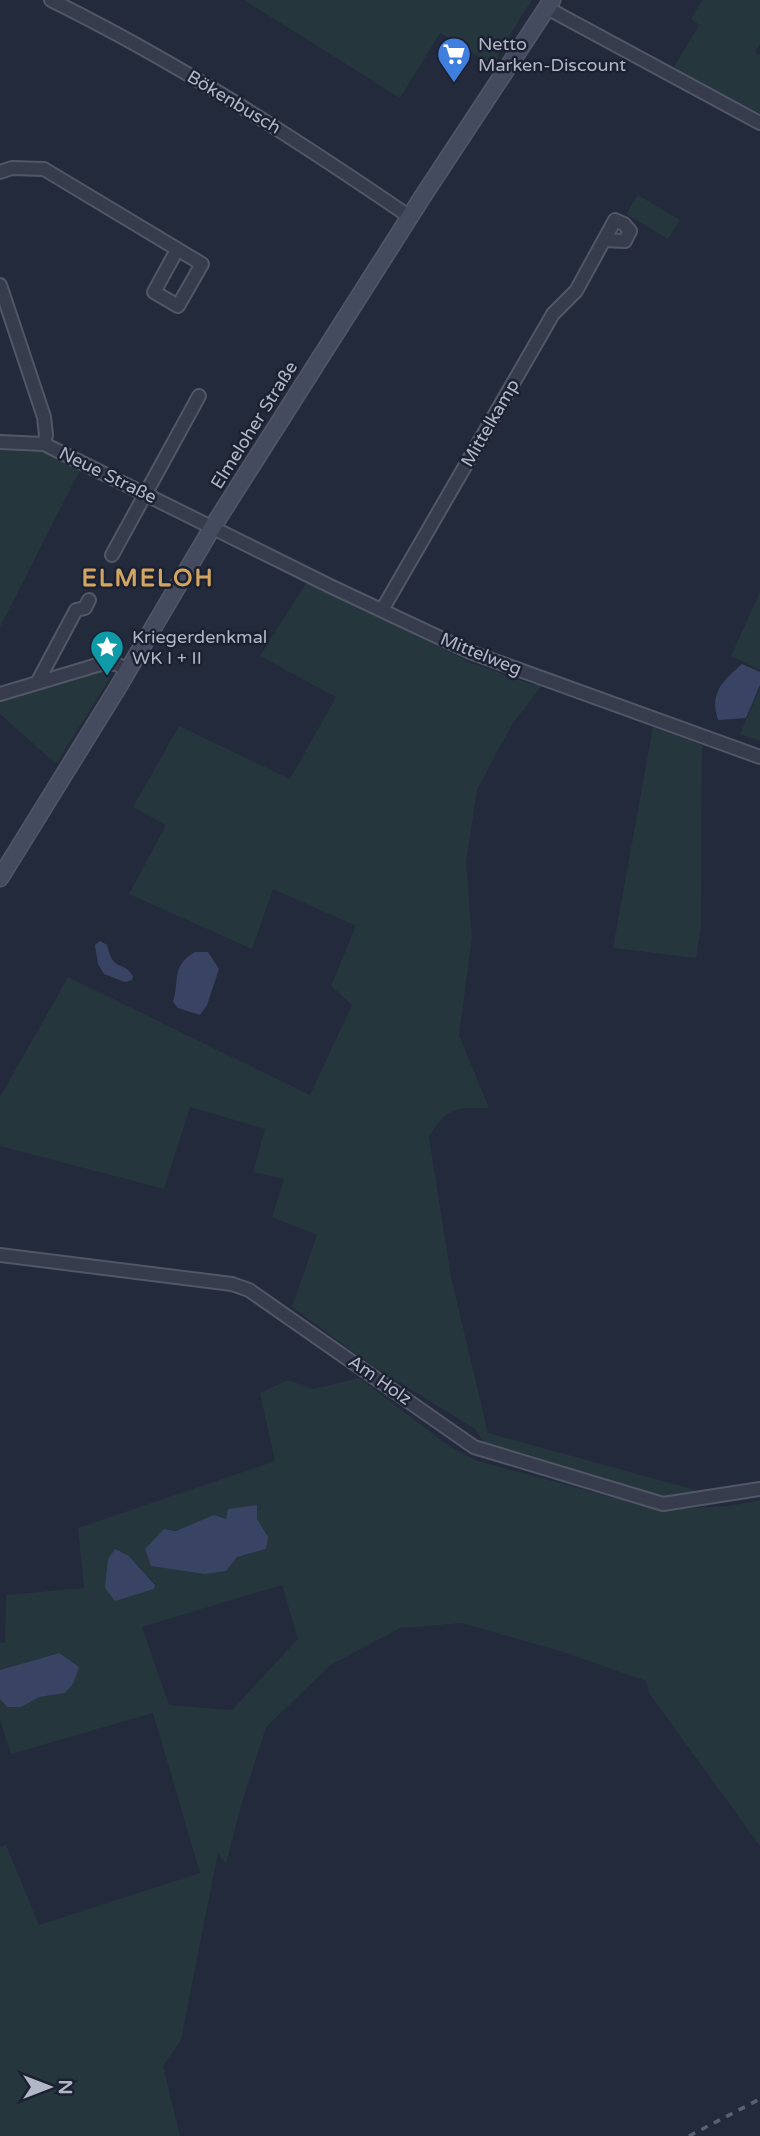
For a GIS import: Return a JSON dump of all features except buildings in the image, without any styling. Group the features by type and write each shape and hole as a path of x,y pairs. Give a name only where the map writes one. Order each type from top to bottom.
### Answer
{"street":[{"name":"Bökenbusch","path":"51,0 121,34 200,80 301,143 410,217"},
{"name":"Elmeloher Straße","path":"0,878 212,528 549,4"},
{"path":"549,4 760,123"},
{"path":"0,172 12,168 44,169 177,250"},
{"name":"Mittelkamp","path":"383,610 553,314 576,291 604,240"},
{"path":"0,285 44,417 44,444"},
{"path":"112,555 199,396"},
{"name":"Neue Straße","path":"0,442 44,444 212,528"},
{"name":"Mittelweg","path":"212,528 470,652 760,757"},
{"path":"37,684 76,610 85,608 89,600"},
{"path":"0,694 104,663 127,669"},
{"name":"Am Holz","path":"0,1255 232,1284 250,1290 474,1447 663,1504 760,1489"}],"shaded area":[{"path":"244,0 532,0 500,50 495,67 440,33 400,98"},
{"path":"702,0 760,0 760,44 755,53 760,55 760,113 673,69 699,25 691,19"},
{"path":"638,195 680,220 668,239 626,214"},
{"path":"0,445 46,452 81,468 0,627"},
{"path":"308,580 469,662 533,685 543,684 511,726 477,790 466,862 472,938 459,1035 489,1108 453,1111 441,1119 429,1137 451,1277 488,1433 703,1492 664,1498 484,1443 475,1429 370,1364 292,1307 317,1235 272,1217 284,1179 253,1172 265,1129 190,1107 164,1189 0,1146 0,1097 68,977 310,1095 352,1005 331,986 356,926 273,889 252,949 129,894 166,825 133,807 179,726 290,779 336,697 260,656"},
{"path":"760,592 760,670 731,656"},
{"path":"102,670 110,678 56,764 0,714 0,700"},
{"path":"760,688 760,741 740,734"},
{"path":"653,727 702,745 701,927 696,958 613,948"},
{"path":"359,1378 449,1446 478,1461 659,1510 729,1506 760,1500 760,1846 649,1693 646,1681 563,1652 462,1623 400,1628 331,1665 266,1727 226,1864 218,1853 181,2040 163,2066 180,2136 0,2136 0,1847 6,1845 39,1925 200,1873 153,1713 11,1754 0,1720 0,1699 7,1707 18,1706 36,1698 61,1693 73,1684 58,1653 0,1670 0,1643 5,1642 6,1595 84,1588 78,1528 275,1461 260,1393 288,1380 313,1389","holes":["257,1505 257,1519 266,1549 237,1557 164,1529 200,1527","129,1556 155,1584 106,1588","282,1585 298,1639 232,1710 169,1705 142,1627"]}],"water":[{"path":"742,664 760,672 760,685 746,718 718,720 715,702 720,688"},
{"path":"100,941 107,945 112,960 129,971 133,976 132,980 125,982 104,974 98,964 95,945"},
{"path":"195,952 208,952 219,969 207,1005 200,1015 178,1008 173,1002 179,968 187,957"},
{"path":"257,1505 257,1519 268,1537 266,1549 237,1557 226,1571 205,1574 151,1566 145,1549 164,1529 176,1531 214,1515 226,1519 228,1509"},
{"path":"115,1549 129,1556 155,1585 154,1589 115,1601 105,1588 108,1559"},
{"path":"59,1653 79,1667 73,1684 65,1693 39,1697 21,1707 7,1707 0,1699 0,1670"}],"railway":[{"path":"689,2136 760,2099"}],"place":[{"name":"Netto Marken-Discount","path":"454,84"},
{"name":"Kriegerdenkmal WK I + II","path":"107,677"}],"district":[{"name":"ELMELOH","path":"148,578"}]}
